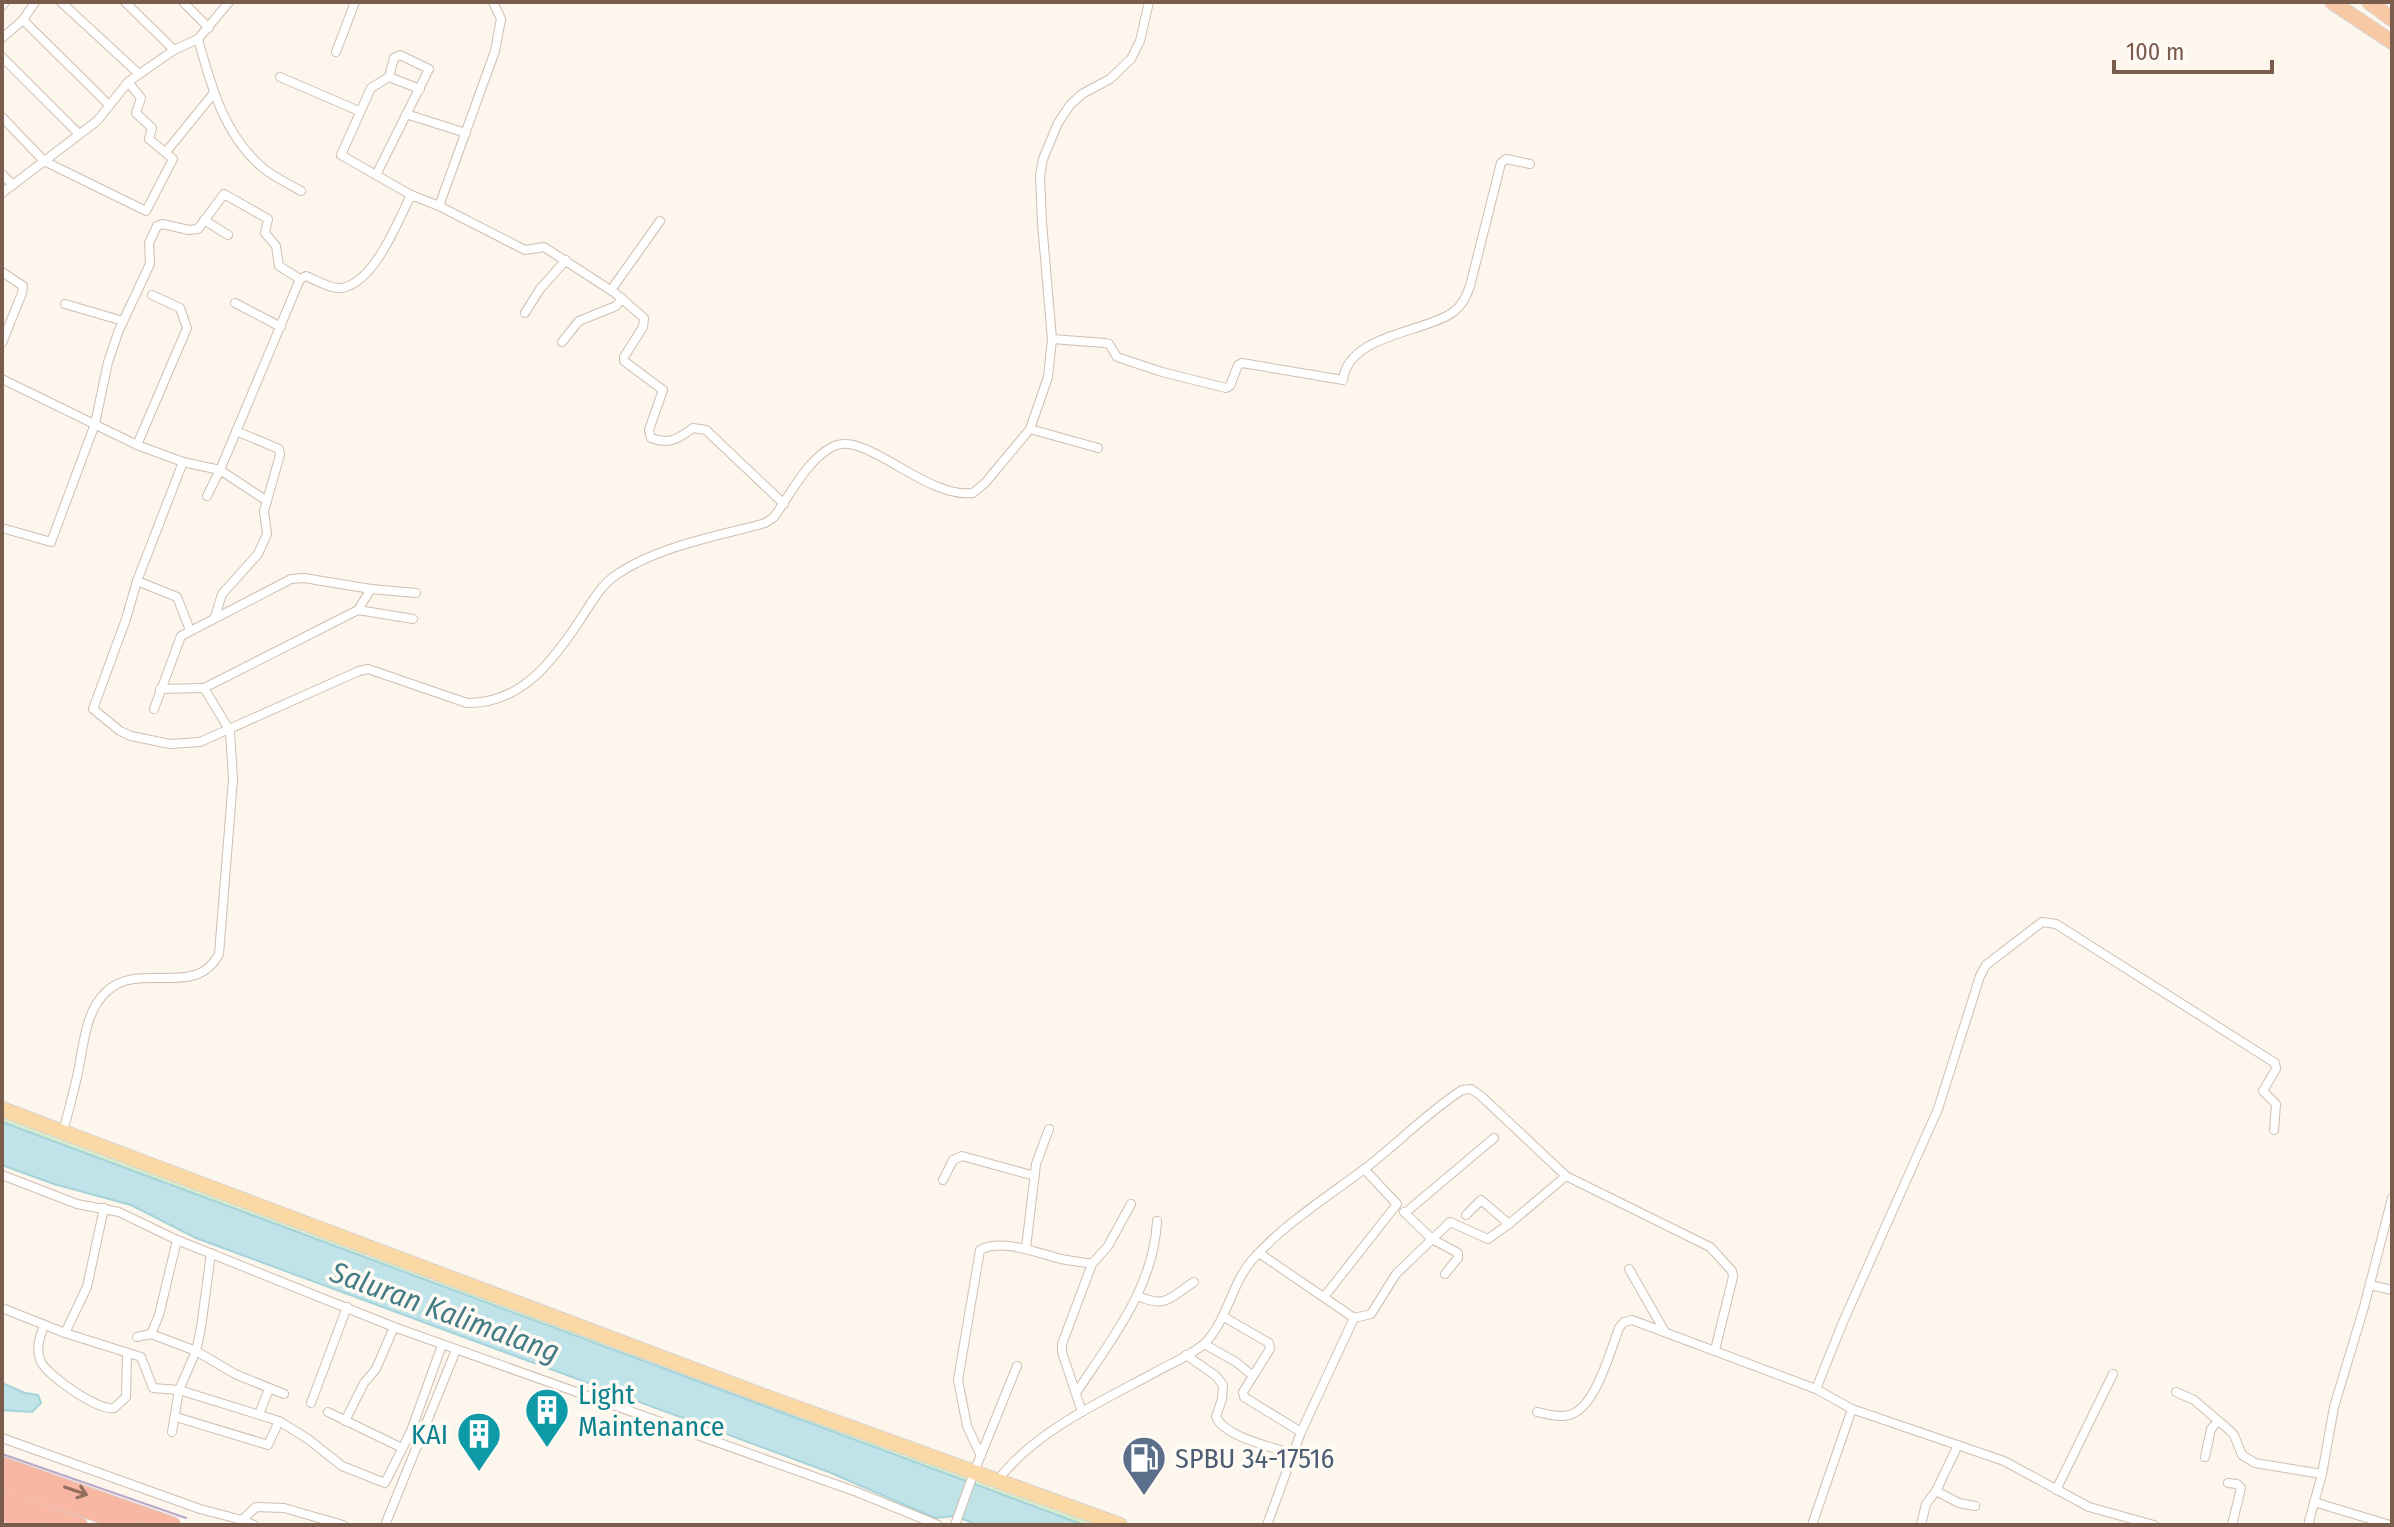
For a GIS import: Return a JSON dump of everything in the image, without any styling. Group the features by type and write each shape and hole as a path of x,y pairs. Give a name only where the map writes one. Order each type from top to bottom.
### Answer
{"highway":[{"path":"2332,2 2392,42"},
{"path":"2369,2 2392,19"},
{"path":"2,1465 172,1525"},
{"path":"2,1481 131,1525"},
{"path":"2,1498 79,1525"},
{"path":"2,1512 39,1525"}],"main road":[{"path":"2,1109 972,1476 998,1480 1120,1525"}],"street":[{"path":"2,38 23,20 35,2"},
{"path":"61,2 139,74"},
{"path":"125,2 174,50"},
{"path":"183,2 209,28"},
{"path":"2,193 97,121 128,82 174,50 198,39 229,2"},
{"path":"336,52 355,2"},
{"path":"439,206 495,51 501,19 493,2"},
{"path":"183,462 137,581 93,709 120,731 150,741 184,744 200,742 230,731 368,669 467,703 484,703 506,697 539,674 552,660 602,586 618,573 644,559 765,523 774,517 810,466 835,446 845,444 875,453 937,488 954,493 973,493 997,470 1030,429 1048,377 1052,339 1041,201 1043,159 1058,123 1070,105 1082,94 1118,73 1131,59 1140,41 1149,2"},
{"path":"23,20 109,105"},
{"path":"198,39 213,94 226,121 264,170 301,191"},
{"path":"376,175 429,68 400,55 394,58 389,77 371,88 341,155 376,175 411,195 525,250 544,247 622,298 645,321 624,361 663,390 649,430 651,438 666,442 676,440 693,428 706,430 784,504"},
{"path":"2,57 79,134"},
{"path":"280,77 359,111"},
{"path":"389,77 420,89"},
{"path":"2,117 44,161 146,211 173,162 149,139 152,128 135,109 141,98 128,82"},
{"path":"166,152 213,94"},
{"path":"406,114 466,133"},
{"path":"1052,339 1109,344 1117,357 1226,388 1242,363 1343,380 1347,365 1357,354 1390,336 1438,320 1463,303 1501,163 1506,159 1530,164"},
{"path":"2,174 13,185"},
{"path":"2,528 51,542 95,424 108,362 150,264 149,243 157,226 198,229 224,194 268,219 265,233 276,246 277,262 300,279"},
{"path":"207,496 300,279 306,276 341,288 363,277 378,258 411,195"},
{"path":"204,220 228,235"},
{"path":"611,290 660,221"},
{"path":"525,313 540,289 566,260"},
{"path":"2,272 23,286 2,343"},
{"path":"137,445 187,328 180,308 152,295"},
{"path":"562,342 579,321 616,306 622,298"},
{"path":"235,303 281,327"},
{"path":"65,304 123,321"},
{"path":"2,379 137,445 183,462 220,470 267,501"},
{"path":"1030,429 1098,448"},
{"path":"215,617 222,594 258,554 267,534 264,511 280,455 279,449 236,431"},
{"path":"154,709 179,638 297,577 416,593"},
{"path":"137,581 177,597 190,630"},
{"path":"160,689 204,688 358,610 371,589"},
{"path":"358,610 413,619"},
{"path":"63,1132 86,1030 95,1008 108,990 126,980 199,975 210,967 219,954 233,779 230,731 204,688"},
{"path":"1816,1389 1938,1109 1980,976 1992,959 2042,922 2056,924 2275,1063 2276,1069 2263,1091 2276,1104 2274,1130"},
{"path":"998,1480 1024,1451 1082,1412 1204,1344 1224,1317 1236,1286 1259,1253 1311,1208 1462,1090 1471,1089 1481,1096 1566,1176 1710,1247 1732,1271 1715,1350"},
{"path":"1026,1248 1036,1164 1049,1129"},
{"path":"1405,1213 1494,1138"},
{"path":"943,1180 953,1160 962,1156 1035,1176"},
{"path":"1364,1169 1432,1239 1458,1253 1458,1258 1445,1274"},
{"path":"2,1175 77,1204 128,1215 177,1240 394,1327 857,1492 938,1525"},
{"path":"1259,1253 1354,1318 1371,1314 1396,1274 1452,1221 1488,1239 1566,1176"},
{"path":"2308,1525 2322,1474 2334,1407 2392,1198"},
{"path":"1466,1215 1481,1200 1509,1224"},
{"path":"1082,1412 1062,1344 1092,1264 1108,1246 1131,1204"},
{"path":"1324,1297 1397,1204"},
{"path":"65,1333 87,1287 104,1208"},
{"path":"1076,1393 1138,1296 1153,1256 1157,1221"},
{"path":"151,1334 159,1315 177,1240"},
{"path":"981,1456 967,1426 958,1380 977,1255 985,1247 1026,1248 1061,1259 1092,1264"},
{"path":"172,1432 179,1390 196,1351 211,1253"},
{"path":"1629,1269 1665,1333"},
{"path":"1138,1296 1153,1303 1162,1303 1194,1282"},
{"path":"2370,1285 2392,1290"},
{"path":"311,1403 347,1307"},
{"path":"2,1308 65,1333 141,1357 146,1363 150,1385 179,1390 279,1421 342,1466 385,1483 411,1431 442,1345"},
{"path":"1224,1317 1269,1343 1270,1349 1243,1392 1244,1397 1301,1432"},
{"path":"1267,1525 1301,1432 1354,1318"},
{"path":"1537,1412 1560,1417 1580,1412 1592,1397 1619,1328 1624,1322 1632,1320 1816,1389 1852,1409 2004,1461 2089,1507 2136,1523 2154,1525"},
{"path":"44,1325 38,1352 45,1369 102,1408 114,1408 126,1397 128,1355"},
{"path":"345,1421 364,1383 376,1369 394,1327"},
{"path":"137,1337 151,1334 196,1351 235,1374 284,1394"},
{"path":"1204,1344 1236,1362 1253,1376"},
{"path":"385,1525 456,1350"},
{"path":"1186,1355 1221,1381 1223,1391 1216,1417 1220,1425 1231,1432 1293,1454"},
{"path":"956,1524 1017,1366"},
{"path":"2056,1490 2113,1374"},
{"path":"259,1414 269,1389"},
{"path":"2176,1392 2194,1400 2234,1435 2247,1460 2322,1474"},
{"path":"1812,1525 1852,1409"},
{"path":"328,1412 402,1448"},
{"path":"176,1417 267,1445 279,1421"},
{"path":"2205,1457 2211,1429 2217,1422"},
{"path":"2,1438 200,1509 254,1525"},
{"path":"1921,1525 1926,1504 1936,1491 1958,1445"},
{"path":"2228,1483 2241,1488 2232,1525"},
{"path":"1936,1491 1959,1503 1975,1506"},
{"path":"2314,1502 2390,1525"},
{"path":"242,1520 256,1507 284,1508 343,1525"}],"green space":[{"path":"2,1109 1120,1525 1084,1525 2,1122"}],"water":[{"name":"Saluran Kalimalang","path":"2,1122 1084,1525 978,1525 955,1516 935,1518 829,1472 196,1238 131,1205 54,1184 2,1165"},
{"path":"2,1383 38,1395 41,1403 32,1412 2,1410"}],"tram line":[{"path":"2,1454 186,1518"}],"place":[{"name":"Light Maintenance","path":"547,1449"},
{"name":"KAI","path":"479,1473"},
{"name":"SPBU 34-17516","path":"1144,1497"}]}
